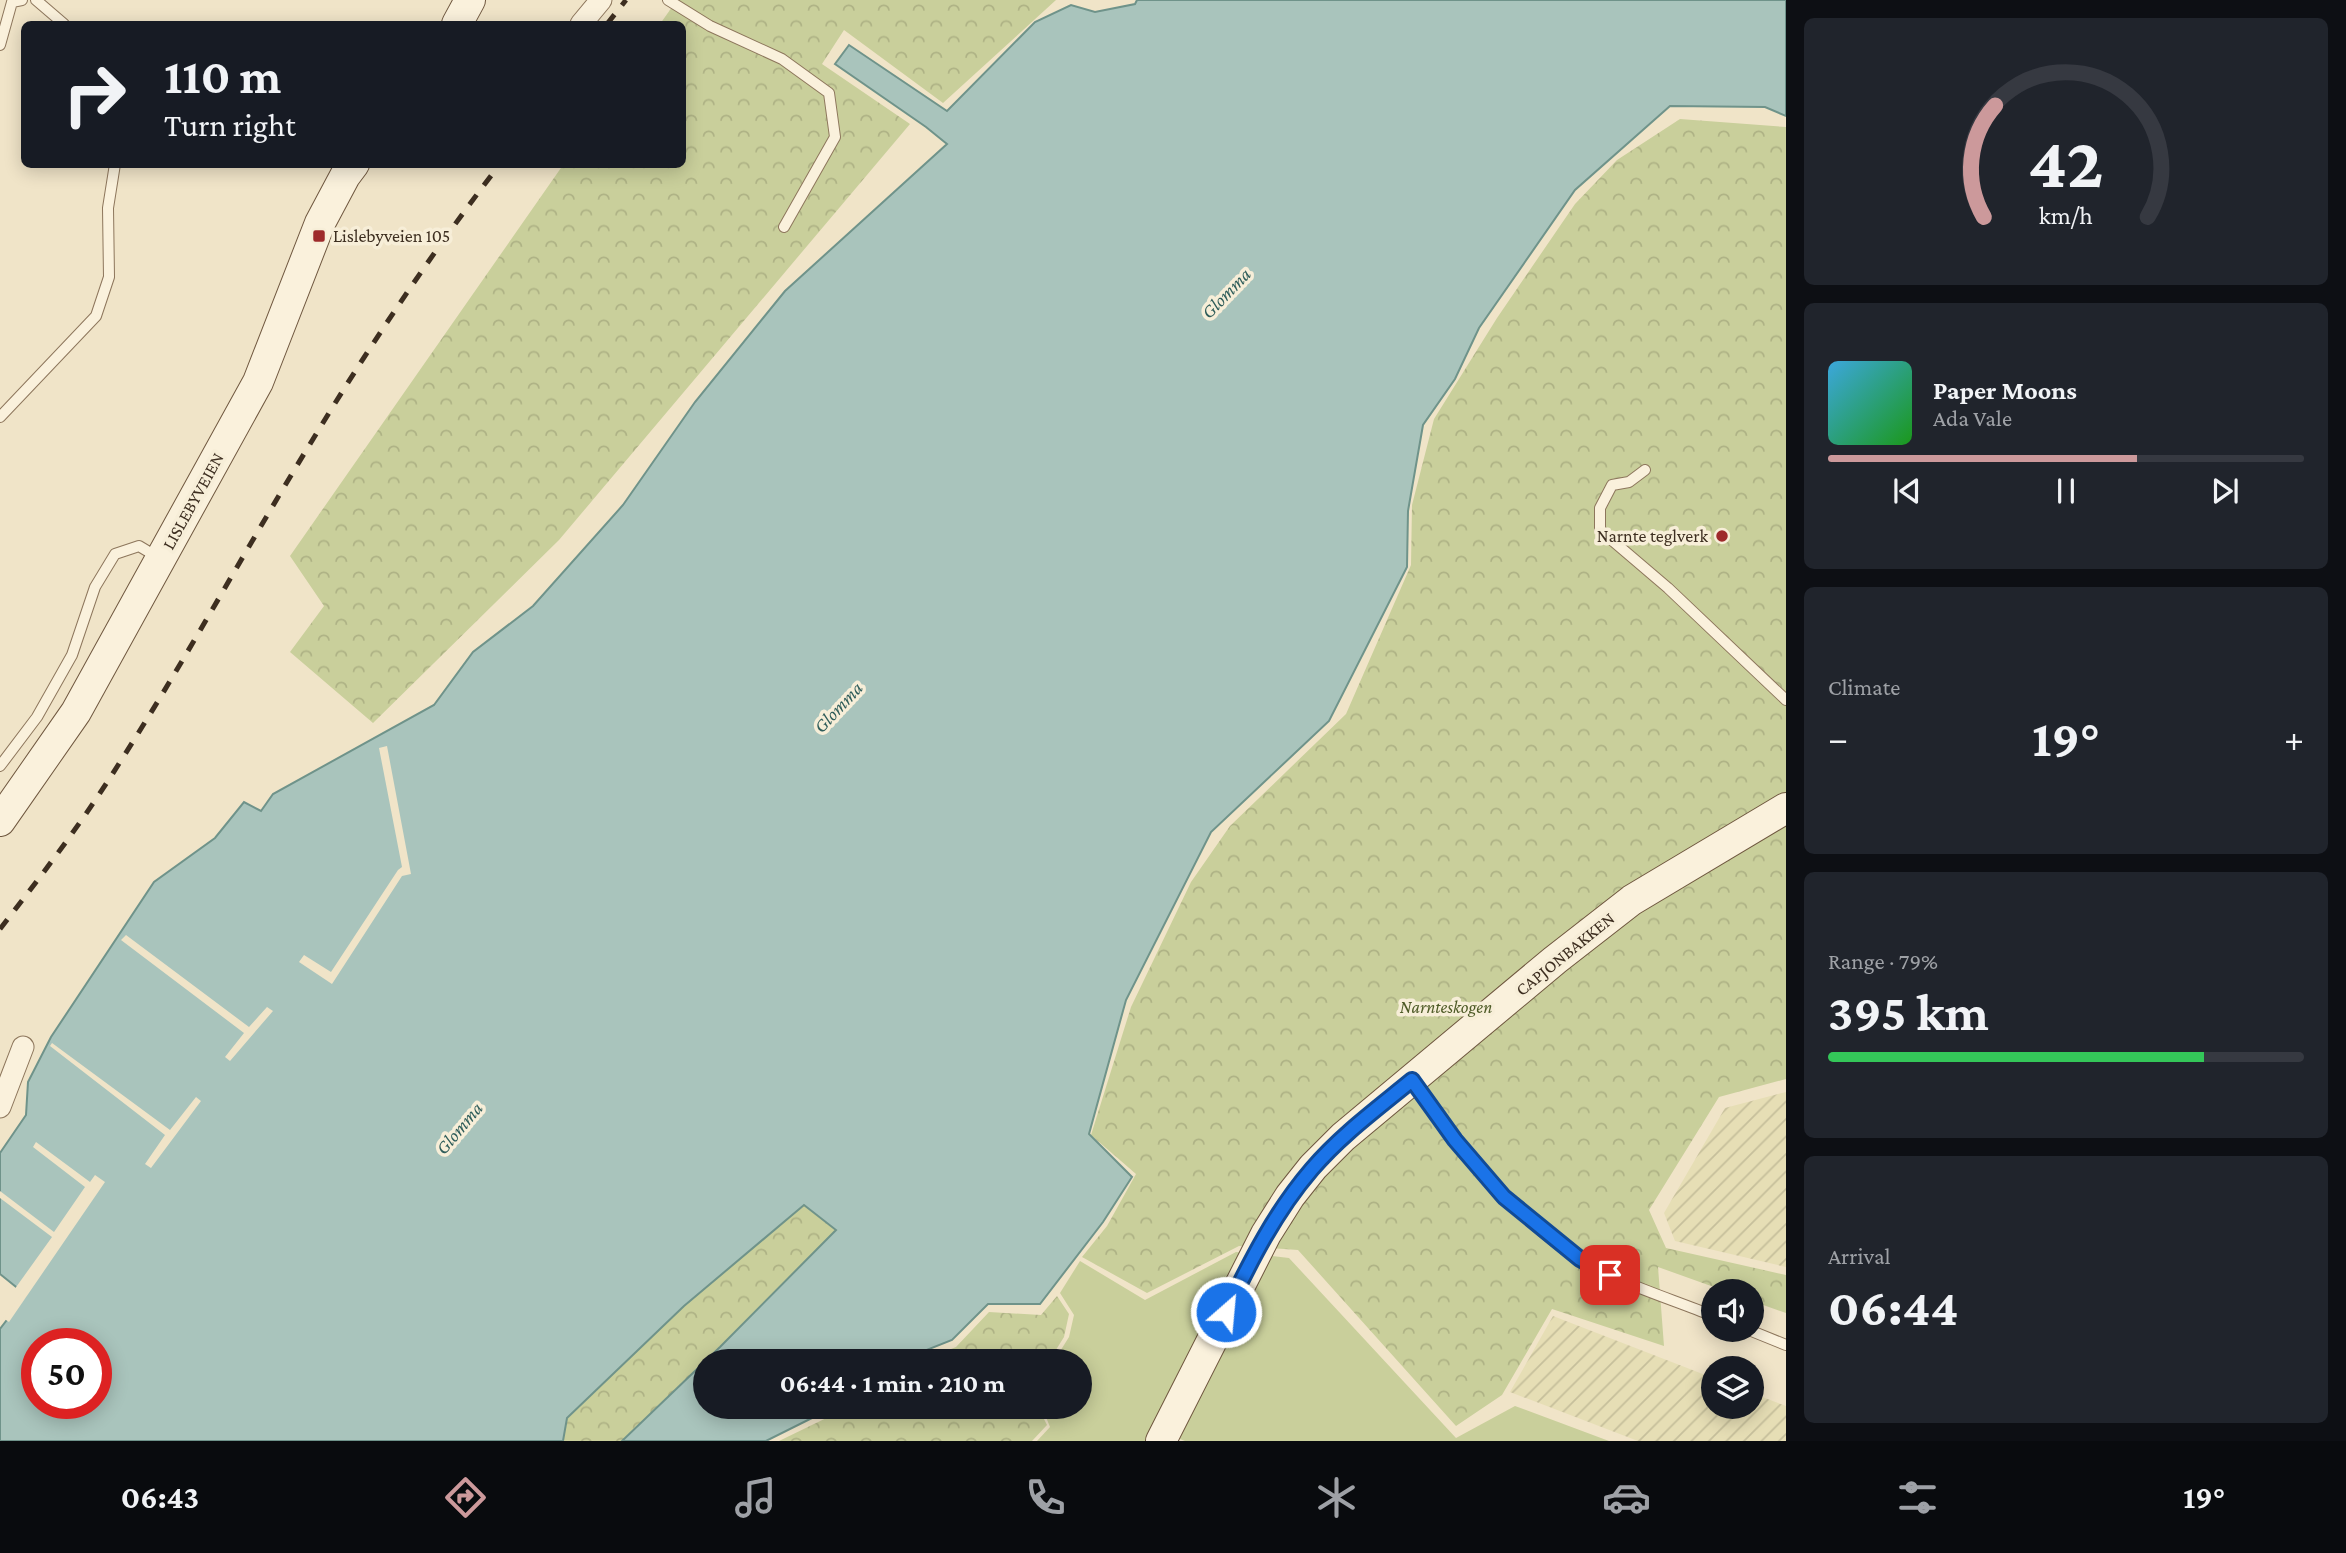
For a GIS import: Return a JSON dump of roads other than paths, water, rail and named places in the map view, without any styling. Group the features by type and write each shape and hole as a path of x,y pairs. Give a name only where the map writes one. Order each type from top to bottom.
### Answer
{"main road":[{"path":"459,21 470,0"},
{"name":"LISLEBYVEIEN","path":"0,821 76,712 258,382 320,223 351,168"},
{"name":"CAPJONBAKKEN","path":"1161,1441 1266,1234 1290,1196 1313,1167 1343,1137 1555,960 1632,900 1786,808"}],"street":[{"path":"584,21 601,0"},
{"path":"0,1107 23,1047"}],"lane":[{"path":"0,45 12,2 22,0"},
{"path":"37,0 61,21"},
{"path":"668,0 710,26 782,59 829,93 835,137 784,227"},
{"path":"0,417 96,316 109,276 108,208 114,168"},
{"path":"1645,470 1629,482 1612,485 1601,508 1601,530 1668,588 1786,700"},
{"path":"0,766 37,717 72,655 95,587 115,554 139,546 161,559"},
{"path":"1412,1080 1455,1140 1504,1197 1554,1239 1580,1259 1610,1275 1701,1311"},
{"path":"1764,1336 1786,1345"}],"water":[{"name":"Glomma","path":"1137,0 1786,0 1786,116 1765,107 1670,106 1575,190 1479,328 1455,379 1423,425 1408,511 1407,567 1329,721 1211,832 1126,1000 1089,1134 1132,1177 1103,1222 1040,1304 988,1304 952,1340 929,1349 718,1349 836,1230 804,1205 684,1306 567,1418 563,1441 0,1441 0,1329 26,1295 0,1274 0,1153 26,1115 28,1082 51,1037 154,882 215,838 244,802 261,811 273,794 434,705 473,652 533,606 623,505 695,402 785,291 947,144 835,64 849,45 947,111 1035,22 1071,5 1095,12 1135,4"},
{"path":"693,1373 693,1419 810,1419 766,1441 622,1441"}],"railway":[{"path":"609,21 626,0"},
{"path":"0,929 106,784 352,376 424,268 497,168"}],"place":[{"name":"Lislebyveien 105","path":"319,236"},
{"name":"Narnte teglverk","path":"1722,536"}],"park label":[{"name":"Narnteskogen","path":"1446,1007"}]}
